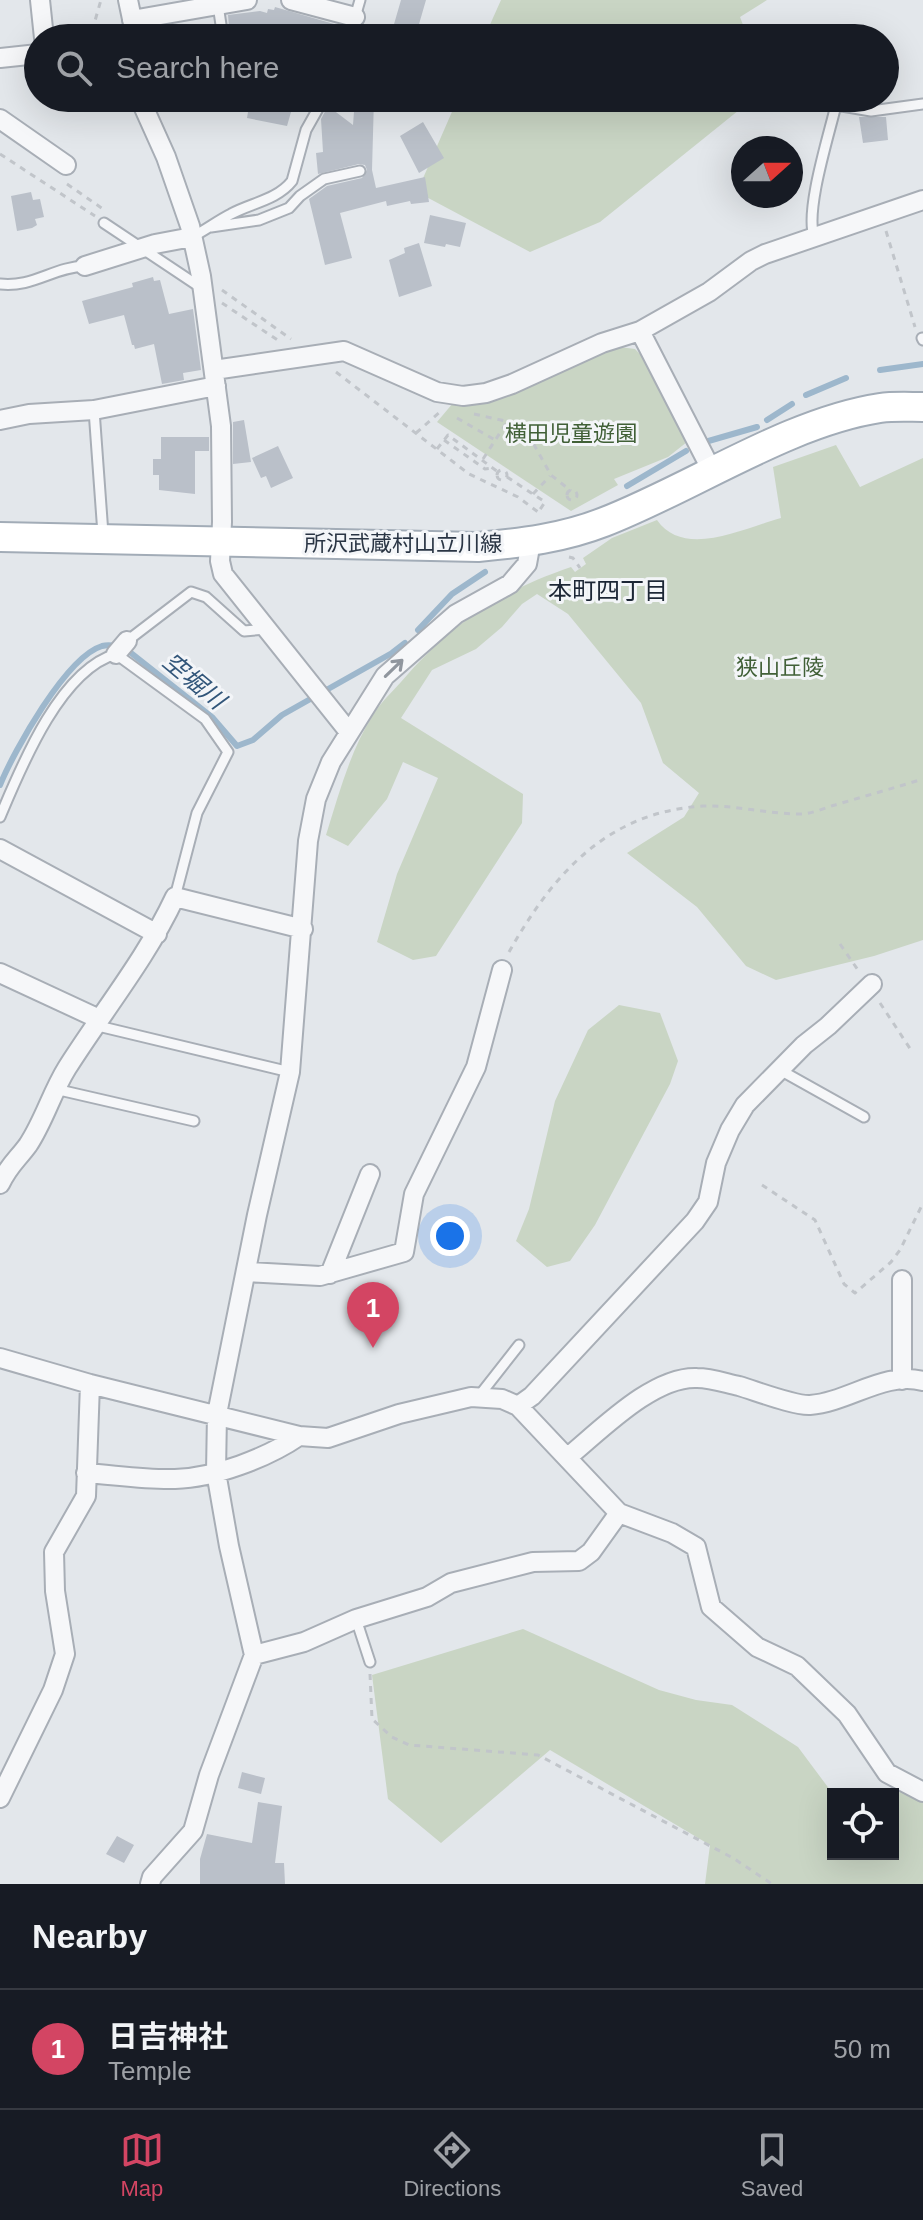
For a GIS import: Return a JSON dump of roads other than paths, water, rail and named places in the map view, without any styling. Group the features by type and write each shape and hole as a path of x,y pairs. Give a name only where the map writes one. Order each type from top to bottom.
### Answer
{"main road":[{"name":"所沢武蔵村山立川線","path":"0,537 478,547 538,531 604,522 795,434 835,420 882,407 923,407"}],"street":[{"path":"40,0 43,24"},
{"path":"128,0 133,24"},
{"path":"152,24 247,0"},
{"path":"291,0 357,8"},
{"path":"0,58 24,55"},
{"path":"146,112 166,157 212,292 215,378 221,426 220,543 223,574 349,732"},
{"path":"0,119 61,171"},
{"path":"0,420 29,414 94,410 215,378 344,351 437,392 463,396 486,393 602,343 640,331 709,292 751,261 814,236 923,200"},
{"path":"85,266 192,237"},
{"path":"640,331 713,473"},
{"path":"150,1884 152,1877 193,1831 214,1760 254,1655 216,1472 217,1414 290,1072 308,841 316,799 331,762 385,676 440,626 469,605 510,584 527,564 538,531"},
{"path":"0,849 157,934"},
{"path":"0,1184 8,1166 28,1145 55,1089 97,1022 157,934 175,897 303,929"},
{"path":"247,1272 320,1276 404,1252 414,1194 476,1067 502,970"},
{"path":"0,973 97,1022"},
{"path":"518,1406 532,1396 695,1221 708,1202 716,1163 745,1105 870,985"},
{"path":"330,1274 370,1174"},
{"path":"902,1280 902,1380"},
{"path":"0,1358 90,1384 299,1436 328,1438 399,1414 478,1398 502,1399 518,1406 619,1513 672,1533 696,1547 711,1607 757,1647 797,1666 847,1714 887,1773 923,1792"},
{"path":"568,1457 649,1393 677,1380 696,1378 718,1381 808,1405 855,1394 891,1379 923,1381"},
{"path":"0,1798 53,1690 65,1654 55,1591 54,1552 86,1496 90,1384"},
{"path":"86,1473 176,1479 216,1472 278,1450 299,1436"},
{"path":"254,1655 304,1642 356,1619 427,1597 451,1583 533,1562 579,1561 591,1552 619,1513"}],"lane":[{"path":"218,5 221,24"},
{"path":"899,107 923,104"},
{"path":"192,237 232,213 278,194 287,187 294,174 306,130 316,112"},
{"path":"814,236 811,227 817,189 834,112"},
{"path":"211,227 259,220 289,208 324,179 360,171"},
{"path":"104,223 212,292"},
{"path":"0,284 18,286 74,266 85,266"},
{"path":"94,410 102,539"},
{"path":"0,817 19,772 65,690 100,658 121,647 191,592 206,597 244,631 266,629"},
{"path":"121,647 205,719 228,752 197,813 175,897"},
{"path":"97,1022 290,1072"},
{"path":"780,1070 864,1117"},
{"path":"55,1089 194,1121"},
{"path":"478,1398 519,1345"},
{"path":"356,1619 370,1662"}],"waterway":[{"name":"空堀川","path":"880,370 923,364"},
{"name":"空堀川","path":"806,395 846,378"},
{"name":"空堀川","path":"767,420 792,404"},
{"name":"空堀川","path":"705,442 757,427"},
{"name":"空堀川","path":"627,486 686,451"},
{"name":"空堀川","path":"418,630 452,594 485,572"},
{"name":"空堀川","path":"0,785 29,729 58,686 88,654 102,646 126,649 212,717 237,746 253,740 282,715 405,643"}],"place":[{"name":"日吉神社","path":"373,1348"}],"district":[{"name":"本町四丁目","path":"608,591"}],"park label":[{"name":"横田児童遊園","path":"571,433"},
{"name":"狭山丘陵","path":"780,667"}]}
